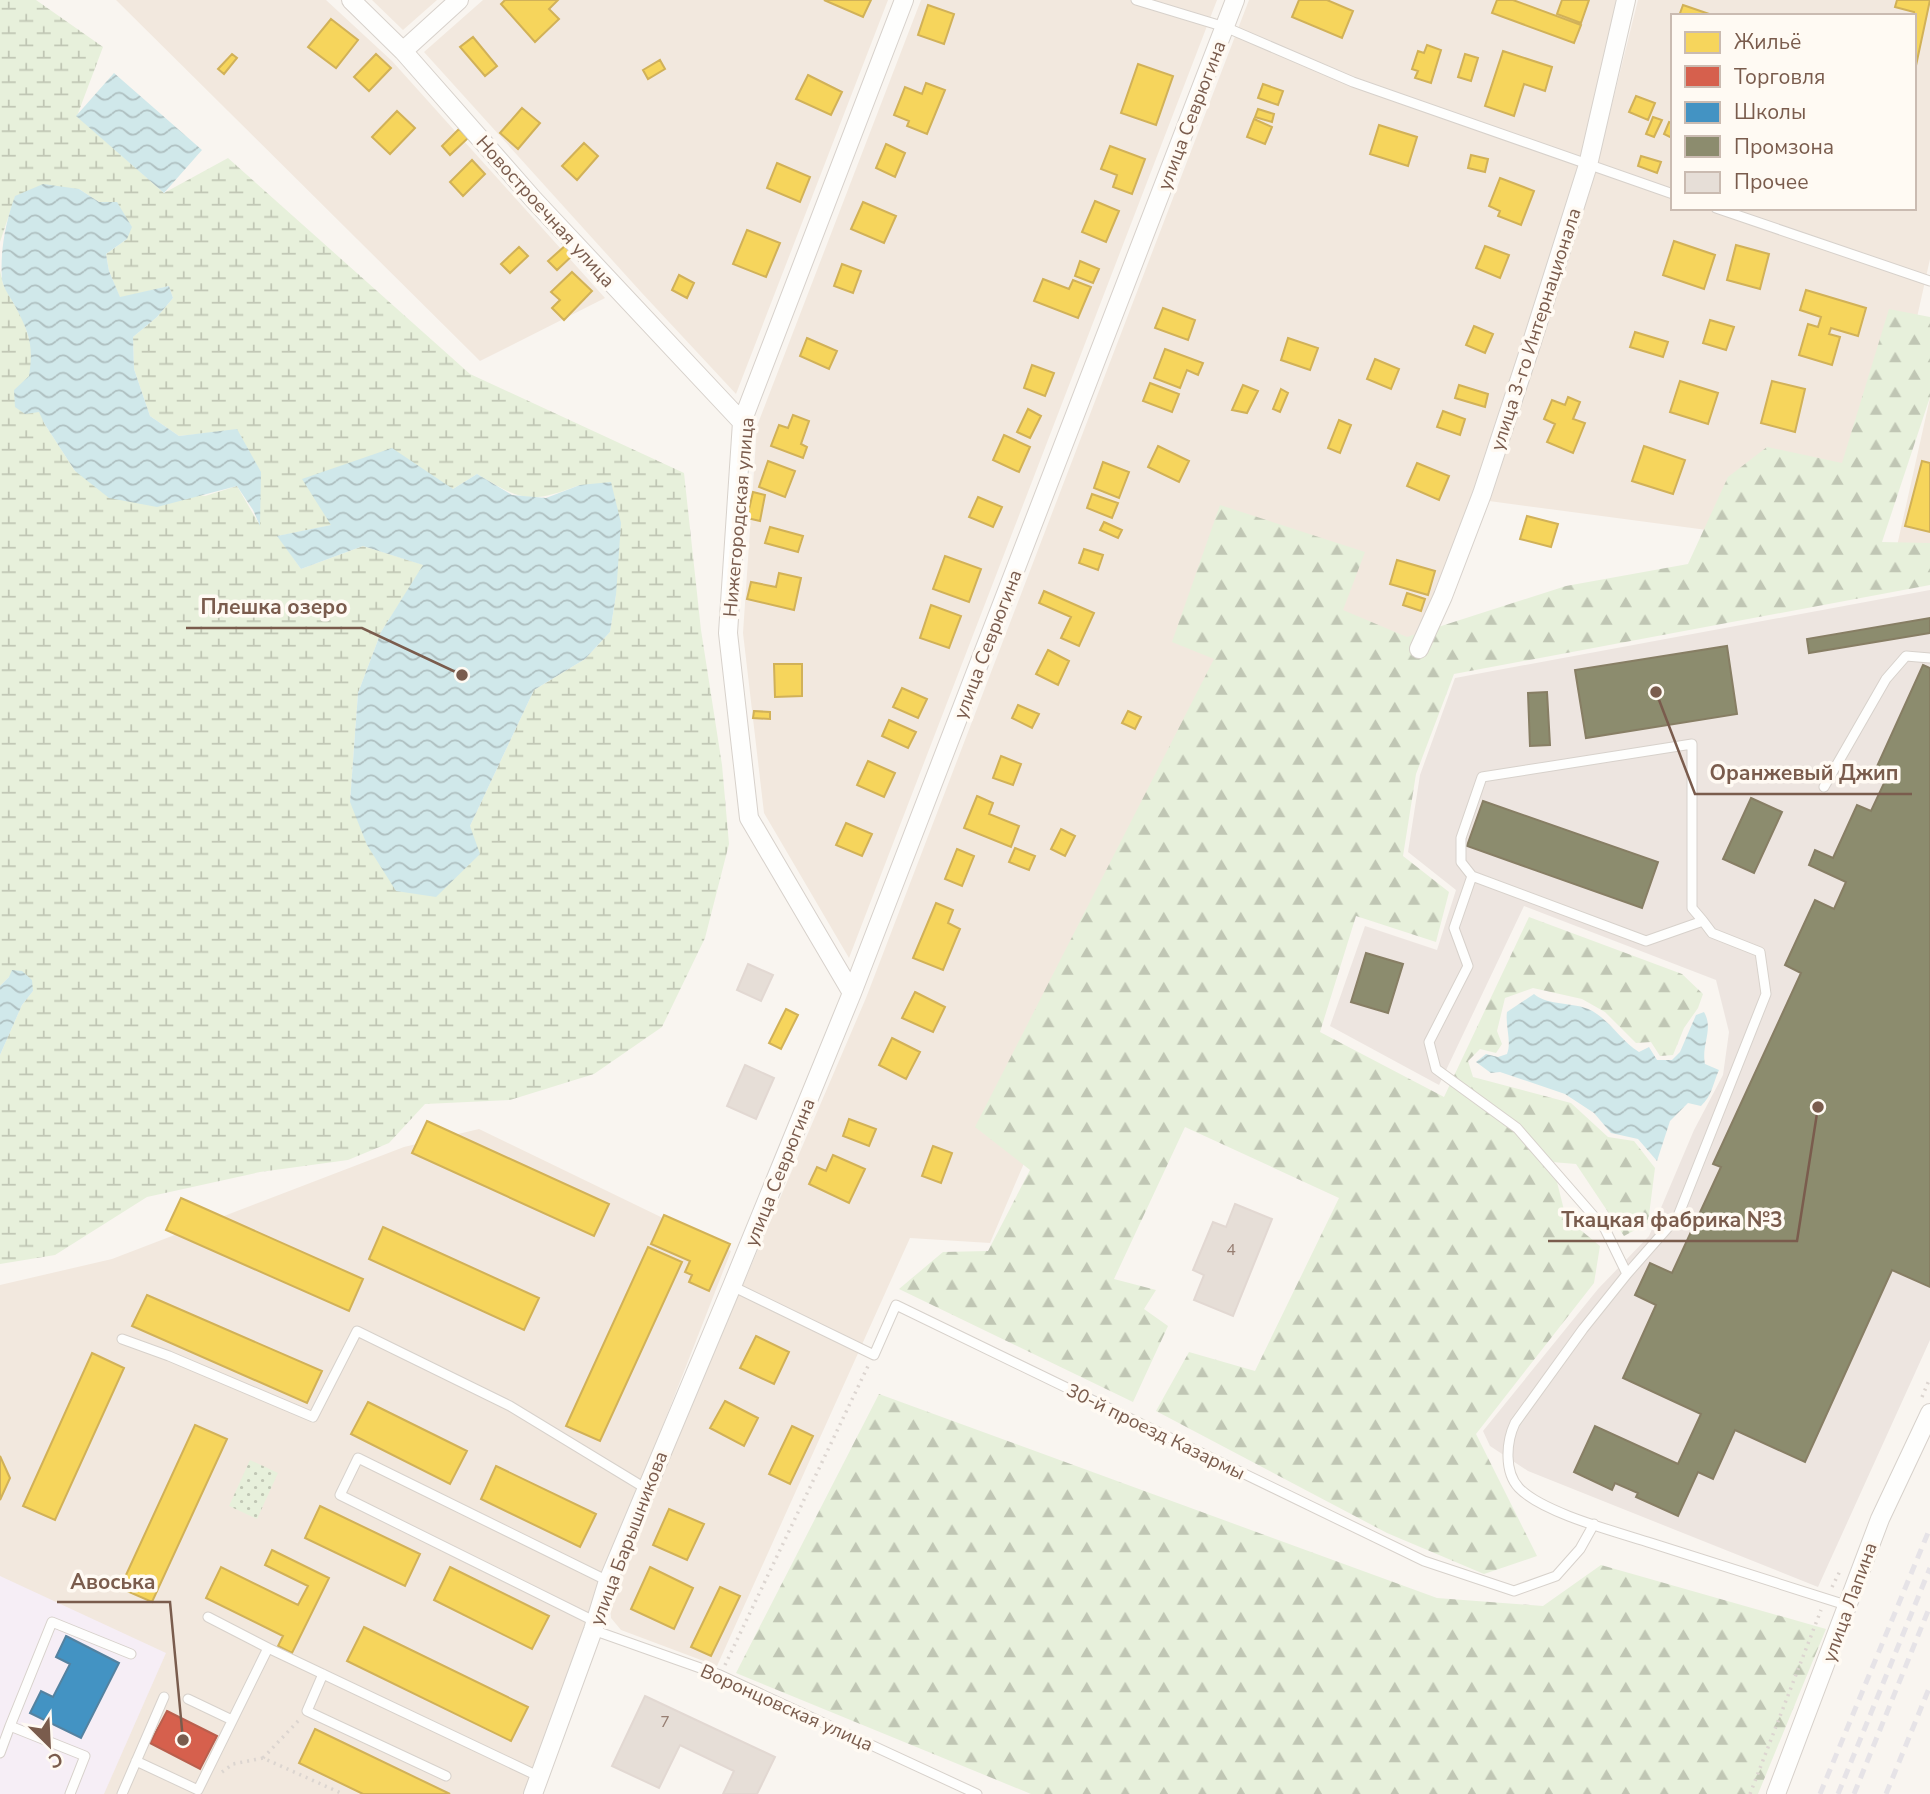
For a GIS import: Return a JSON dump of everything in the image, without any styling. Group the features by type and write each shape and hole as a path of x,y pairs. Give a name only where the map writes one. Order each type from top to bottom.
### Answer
{"street":[{"name":"Новостроечная улица","path":"351,0 403,51 534,200 741,422"},
{"path":"403,51 459,0"},
{"name":"Нижегородская улица","path":"852,993 749,818 728,633 741,422 904,0"},
{"name":"улица Севрюгина","path":"732,1286 852,993 1235,0"},
{"name":"улица 3-го Интернационала","path":"1419,649 1443,596 1482,494 1588,165 1626,0"},
{"name":"улица Барышникова","path":"533,1794 608,1581 732,1286"},
{"name":"улица Лапина","path":"1776,1794 1880,1518 1930,1413"}],"lane":[{"path":"1136,0 1225,27 1353,82 1671,193"},
{"path":"1722,210 1930,281"},
{"path":"1824,787 1886,679 1906,656 1930,658"},
{"path":"1703,922 1646,941 1472,876 1461,862 1461,838 1482,777 1692,744 1692,908 1712,933 1760,953 1766,994 1678,1216 1627,1274 1535,1394 1510,1433 1510,1470 1517,1486 1532,1500 1594,1524 1849,1606"},
{"path":"1472,876 1454,928 1468,966 1429,1042 1436,1069 1517,1128 1605,1229 1627,1274"},
{"path":"732,1286 874,1355"},
{"name":"30-й проезд Казармы","path":"874,1355 896,1305 1424,1561 1514,1591 1556,1576 1580,1549 1594,1524"},
{"path":"122,1339 313,1417 357,1331 510,1406 645,1488"},
{"name":"Воронцовская улица","path":"608,1581 358,1458 340,1494 594,1626 720,1675 976,1794"},
{"path":"208,1617 540,1777"},
{"path":"0,1753 52,1622 131,1654"},
{"path":"136,1760 198,1790 268,1648"},
{"path":"323,1674 307,1711 446,1776"},
{"path":"121,1794 164,1697"},
{"path":"188,1699 232,1720"},
{"path":"10,1726 85,1756 70,1794"}],"path":[{"path":"720,1675 874,1355"},
{"path":"263,1758 307,1711"},
{"path":"198,1790 233,1763 263,1758 343,1794"}],"shaded area":[{"path":"116,0 326,0 392,61 605,298 480,361"},
{"path":"372,0 437,0 403,30"},
{"path":"483,0 888,0 736,394 424,52"},
{"path":"921,0 1217,0 849,958 764,813 743,633 757,426"},
{"path":"1249,0 1616,0 1584,153 1480,484 1402,668 1184,787 990,1243 910,1238 717,1666 621,1630 611,1618 610,1605 617,1578 866,998"},
{"path":"1638,0 1930,0 1930,259 1865,551 1489,501 1599,156"},
{"path":"1930,398 1930,560 1895,555"},
{"path":"1930,590 1930,1340 1818,1587 1528,1471 1490,1446 1483,1431 1598,1289 1649,1236 1694,1130 1723,1075 1729,1032 1716,980 1524,906 1439,1085 1330,1026 1365,926 1437,950 1456,890 1408,852 1420,775 1455,678"},
{"path":"479,1129 731,1251 596,1597 526,1794 0,1794 0,1285 112,1259 404,1147"},
{"path":"0,1576 166,1653 104,1794 0,1794"}],"green space":[{"path":"0,0 36,0 103,47 77,116 164,193 228,158 470,374 684,473 701,630 722,765 729,844 705,938 662,1027 594,1074 510,1100 425,1104 389,1143 348,1160 260,1172 147,1197 55,1255 0,1264 0,1055 22,1005 33,991 9,977 0,986 0,270 3,284 23,320 33,351 30,376 44,423 75,471 205,496 237,486 259,524 237,430 179,436 150,416 134,369 133,337 157,317 173,298 169,286 120,298 109,271 106,254 127,239 99,202 79,189 15,197 0,242","holes":["477,474 505,490 527,497 549,495 580,485 616,562 616,595 610,632 585,659 534,690 470,826 350,802 358,693 381,632 424,565 363,546 301,569 278,536 332,525 453,489"]},
{"path":"1889,309 1930,317 1930,397 1882,542 1930,543 1930,585 1454,674 1416,774 1403,856 1449,892 1436,942 1356,916 1320,1032 1444,1097 1529,917 1682,974 1703,994 1673,1055 1660,1056 1651,1042 1636,1043 1605,1012 1582,999 1533,988 1505,998 1497,1031 1502,1044 1496,1053 1480,1049 1468,1061 1473,1077 1571,1103 1608,1137 1634,1141 1655,1168 1648,1223 1624,1236 1576,1164 1552,1162 1566,1218 1600,1246 1594,1283 1476,1434 1537,1556 1484,1574 1387,1533 1156,1411 1189,1352 1255,1371 1339,1198 1185,1127 1114,1279 1156,1290 1144,1309 1168,1326 1133,1402 899,1289 943,1252 988,1251 1030,1170 975,1127 1214,659 1172,642 1220,505 1365,552 1343,610 1407,637 1566,586 1688,564 1728,477 1767,447 1842,463"},
{"path":"879,1394 1437,1598 1543,1606 1601,1565 1826,1629 1758,1794 1031,1794 736,1673"},
{"path":"250,1460 278,1473 257,1519 229,1506"}],"water":[{"path":"114,73 202,150 164,193 76,116"},
{"path":"43,184 79,189 99,202 117,202 132,227 127,239 106,254 109,271 120,297 169,286 173,298 157,317 133,337 134,369 150,416 179,436 237,429 261,472 260,526 237,486 157,507 109,498 75,471 39,412 25,414 15,407 14,390 29,376 31,356 23,323 2,280 3,248 15,196"},
{"path":"392,448 453,489 477,474 512,495 546,498 580,485 611,482 621,523 616,595 610,632 585,659 534,690 470,826 480,854 436,897 396,891 367,845 350,802 358,693 381,632 423,565 363,546 301,569 277,536 331,525 302,479"},
{"path":"12,970 22,971 32,980 33,991 22,1005 0,1055 0,986"},
{"path":"1534,994 1550,1001 1590,1010 1605,1020 1639,1052 1649,1047 1657,1060 1672,1060 1680,1052 1696,1015 1704,1012 1708,1025 1705,1064 1719,1070 1705,1102 1701,1106 1688,1103 1670,1121 1657,1161 1638,1139 1611,1133 1594,1113 1565,1094 1500,1072 1491,1073 1476,1062 1486,1054 1498,1057 1507,1054 1507,1012"}],"building: Жильё":[{"path":"505,0 558,0 549,9 559,19 535,42 501,4"},
{"path":"824,0 871,0 863,17"},
{"path":"1299,0 1327,0 1353,11 1342,38 1292,17"},
{"path":"1497,0 1513,0 1581,25 1574,43 1492,13"},
{"path":"1562,0 1589,0 1581,23 1557,14"},
{"path":"1897,0 1930,0 1916,66 1916,14 1895,7"},
{"path":"928,5 954,14 944,44 918,35"},
{"path":"1683,5 1709,14 1680,14"},
{"path":"331,19 358,40 336,68 308,47"},
{"path":"473,37 497,66 485,76 460,47"},
{"path":"1427,45 1441,50 1431,83 1415,78 1418,71 1412,69 1418,51 1424,53"},
{"path":"1503,51 1552,67 1545,91 1524,84 1514,116 1485,106"},
{"path":"232,54 237,58 224,74 218,69"},
{"path":"376,54 391,68 369,91 354,77"},
{"path":"1465,54 1478,58 1471,81 1458,77"},
{"path":"660,60 665,69 648,79 643,70"},
{"path":"1138,64 1173,76 1156,125 1121,113"},
{"path":"808,75 842,92 831,115 796,99"},
{"path":"926,83 945,90 927,134 907,126 909,121 894,115 905,87 922,94"},
{"path":"1263,84 1283,91 1278,105 1258,98"},
{"path":"1636,96 1655,103 1648,120 1629,112"},
{"path":"522,108 540,123 518,149 500,133"},
{"path":"1258,109 1274,114 1272,122 1255,117"},
{"path":"397,111 415,128 390,154 372,137"},
{"path":"1653,117 1662,120 1654,137 1646,134"},
{"path":"1254,119 1272,127 1265,144 1247,137"},
{"path":"1669,122 1671,123 1671,138 1664,134"},
{"path":"1379,125 1417,137 1408,166 1370,154"},
{"path":"459,129 468,138 450,155 442,146"},
{"path":"584,143 598,156 577,180 562,166"},
{"path":"886,144 905,153 895,177 876,168"},
{"path":"1110,146 1145,159 1132,194 1113,187 1117,175 1101,169"},
{"path":"1471,155 1488,159 1485,172 1468,168"},
{"path":"1641,156 1661,162 1657,173 1638,166"},
{"path":"472,160 485,174 463,196 450,182"},
{"path":"777,163 810,177 800,202 767,188"},
{"path":"1500,178 1534,191 1521,225 1498,216 1500,211 1489,206"},
{"path":"1095,201 1119,211 1106,242 1082,232"},
{"path":"863,202 896,216 884,243 851,229"},
{"path":"747,230 780,243 766,277 733,264"},
{"path":"1674,241 1715,255 1704,289 1663,275"},
{"path":"566,245 574,254 557,270 548,261"},
{"path":"1736,245 1769,254 1760,289 1727,280"},
{"path":"1485,246 1509,255 1500,278 1476,268"},
{"path":"519,247 528,256 510,273 501,264"},
{"path":"1080,261 1099,269 1093,283 1075,276"},
{"path":"842,264 861,271 853,293 834,286"},
{"path":"572,272 592,291 564,320 552,308 560,300 551,292"},
{"path":"679,275 694,283 687,298 672,290"},
{"path":"1043,279 1069,289 1073,280 1091,287 1078,318 1034,301"},
{"path":"1806,290 1866,308 1858,336 1831,328 1829,334 1840,337 1832,365 1799,355 1808,324 1818,327 1821,317 1800,310"},
{"path":"1163,308 1195,320 1188,340 1155,328"},
{"path":"1710,320 1734,327 1726,350 1703,343"},
{"path":"1474,326 1493,334 1485,353 1466,345"},
{"path":"1635,332 1668,342 1663,357 1630,347"},
{"path":"807,338 837,351 829,369 800,356"},
{"path":"1288,338 1318,348 1310,370 1281,360"},
{"path":"1165,349 1203,363 1198,375 1187,370 1180,388 1154,378"},
{"path":"1375,359 1399,369 1391,389 1367,379"},
{"path":"1032,365 1054,373 1045,396 1024,388"},
{"path":"1680,381 1718,393 1708,424 1670,412"},
{"path":"1772,381 1805,389 1795,432 1761,423"},
{"path":"1150,383 1179,394 1172,412 1143,401"},
{"path":"1243,385 1258,391 1247,413 1232,410"},
{"path":"1459,385 1488,394 1485,407 1455,398"},
{"path":"1281,389 1288,393 1280,412 1273,409"},
{"path":"1568,397 1580,402 1573,419 1585,423 1573,453 1547,442 1555,424 1544,419 1552,400 1565,405"},
{"path":"1028,409 1041,416 1030,438 1017,432"},
{"path":"1443,411 1465,419 1460,435 1437,427"},
{"path":"793,415 809,421 801,444 807,447 803,458 771,446 779,425 788,428"},
{"path":"1339,420 1351,425 1340,453 1328,448"},
{"path":"1004,435 1030,447 1019,472 993,460"},
{"path":"1158,446 1189,461 1179,482 1148,467"},
{"path":"1644,446 1685,460 1673,494 1632,481"},
{"path":"768,461 795,471 785,497 759,487"},
{"path":"1922,461 1930,463 1930,532 1905,526"},
{"path":"1103,462 1129,472 1119,498 1094,488"},
{"path":"1417,463 1449,476 1439,500 1407,486"},
{"path":"753,492 765,495 760,521 747,518"},
{"path":"1092,494 1118,503 1112,518 1087,508"},
{"path":"978,497 1002,507 993,527 969,517"},
{"path":"1527,516 1558,524 1551,547 1520,539"},
{"path":"1104,522 1122,530 1118,538 1100,530"},
{"path":"770,527 803,536 798,552 765,543"},
{"path":"1084,549 1103,555 1098,570 1079,563"},
{"path":"945,556 981,569 969,602 933,589"},
{"path":"1397,560 1435,571 1428,595 1390,584"},
{"path":"779,573 801,578 794,610 747,599 751,582 776,587"},
{"path":"1044,591 1094,613 1079,646 1061,638 1071,617 1039,603"},
{"path":"1407,593 1425,599 1421,611 1403,605"},
{"path":"931,605 961,616 949,648 920,638"},
{"path":"1048,650 1069,661 1058,685 1036,674"},
{"path":"774,664 802,664 802,696 775,697"},
{"path":"902,688 927,699 918,718 893,707"},
{"path":"1018,705 1039,714 1032,728 1012,718"},
{"path":"754,711 770,712 770,719 753,718"},
{"path":"1128,711 1141,717 1135,729 1122,723"},
{"path":"889,720 916,732 908,748 882,736"},
{"path":"1001,756 1021,764 1013,785 993,778"},
{"path":"868,761 895,773 884,797 857,785"},
{"path":"977,796 993,803 989,814 1019,826 1011,847 964,828"},
{"path":"846,823 872,834 862,856 836,845"},
{"path":"1061,829 1075,836 1065,856 1051,849"},
{"path":"1015,848 1035,856 1029,870 1009,862"},
{"path":"957,849 974,856 962,886 945,879"},
{"path":"936,903 953,910 948,923 960,929 943,970 913,958"},
{"path":"915,992 945,1007 933,1032 902,1018"},
{"path":"786,1009 798,1015 781,1049 769,1043"},
{"path":"892,1038 920,1052 906,1079 879,1065"},
{"path":"849,1119 876,1129 869,1146 843,1136"},
{"path":"427,1121 609,1204 594,1236 412,1153"},
{"path":"933,1146 952,1153 941,1183 922,1176"},
{"path":"833,1155 865,1169 849,1203 809,1184 817,1167 826,1171"},
{"path":"181,1198 363,1279 349,1311 166,1230"},
{"path":"664,1215 730,1244 709,1291 689,1282 692,1275 685,1272 690,1261 651,1244"},
{"path":"383,1227 539,1298 524,1330 369,1259"},
{"path":"648,1247 682,1262 600,1441 566,1426"},
{"path":"147,1295 322,1371 307,1403 132,1326"},
{"path":"756,1336 789,1352 774,1384 740,1368"},
{"path":"92,1353 124,1368 55,1520 23,1506"},
{"path":"725,1401 758,1418 744,1446 710,1428"},
{"path":"368,1402 467,1451 450,1484 351,1434"},
{"path":"195,1425 227,1439 152,1602 120,1588"},
{"path":"792,1426 813,1436 790,1484 769,1474"},
{"path":"0,1456 10,1478 0,1500"},
{"path":"496,1466 596,1514 580,1547 481,1499"},
{"path":"320,1506 420,1554 405,1586 305,1538"},
{"path":"669,1509 704,1524 687,1560 653,1545"},
{"path":"272,1550 329,1578 292,1653 278,1646 283,1636 206,1598 221,1567 298,1605 308,1586 265,1565"},
{"path":"450,1567 549,1616 532,1649 434,1600"},
{"path":"650,1567 693,1588 674,1629 631,1609"},
{"path":"720,1587 740,1596 711,1656 691,1647"},
{"path":"364,1627 528,1707 511,1741 347,1661"},
{"path":"315,1729 450,1794 363,1794 299,1763"}],"building: Торговля":[{"path":"167,1711 217,1736 200,1769 150,1743"}],"building: Школы":[{"path":"66,1636 119,1663 81,1738 30,1713 41,1691 53,1697 70,1664 56,1657"}],"building: Промзона":[{"path":"1930,618 1930,633 1809,653 1807,639"},
{"path":"1727,646 1737,714 1586,738 1575,670"},
{"path":"1923,665 1930,668 1930,1287 1892,1270 1805,1462 1735,1430 1713,1479 1698,1472 1678,1516 1636,1497 1638,1493 1615,1483 1612,1490 1574,1472 1595,1426 1678,1464 1701,1414 1623,1378 1656,1305 1635,1295 1650,1263 1672,1273 1721,1167 1713,1164 1801,973 1785,965 1815,900 1834,909 1846,882 1809,865 1815,850 1833,858 1857,805 1871,811 1886,779 1874,773"},
{"path":"1547,692 1550,745 1530,746 1528,693"},
{"path":"1751,798 1782,812 1754,873 1723,859"},
{"path":"1483,801 1658,862 1642,908 1467,846"},
{"path":"1366,953 1403,964 1388,1013 1351,1002"}],"building: Прочее":[{"path":"748,964 773,975 761,1001 737,990"},
{"path":"745,1065 774,1078 756,1119 727,1106"},
{"path":"1235,1204 1272,1219 1233,1316 1194,1300 1204,1275 1193,1270 1213,1222 1226,1227"},
{"path":"645,1696 775,1757 757,1794 723,1794 734,1771 680,1745 659,1788 612,1766"}],"railway":[{"path":"1820,1794 1930,1528"},
{"path":"1838,1794 1930,1568"},
{"path":"1854,1794 1930,1606"},
{"path":"1886,1794 1930,1686"}],"place":[{"name":"Плешка озеро","path":"462,675"},
{"name":"Оранжевый Джип","path":"1656,692"},
{"name":"Ткацкая фабрика №3","path":"1818,1107"},
{"name":"Авоська","path":"183,1740"}]}
